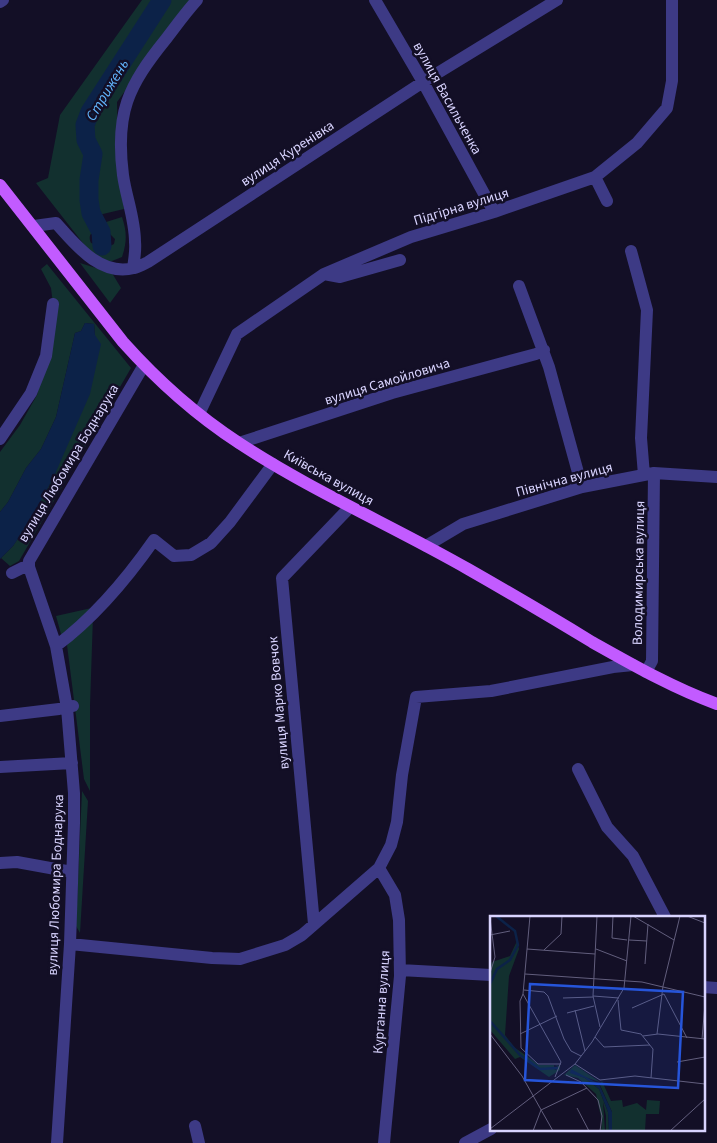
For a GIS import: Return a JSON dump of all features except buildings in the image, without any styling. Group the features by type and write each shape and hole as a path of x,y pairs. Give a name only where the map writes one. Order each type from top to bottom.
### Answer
{"main road":[{"name":"Київська вулиця","path":"0,185 123,342 144,365 199,414 239,443 350,507 426,546 633,665 692,696 717,704"}],"street":[{"path":"133,268 136,243 123,177 120,144 122,117 129,94 144,67 197,0"},
{"name":"вулиця Васильченка","path":"375,0 423,82 494,212"},
{"name":"вулиця Куренівка","path":"34,226 56,223 86,254 102,265 115,268 133,268 148,262 423,82 557,0"},
{"name":"Підгірна вулиця","path":"199,414 236,334 324,274 411,237 494,212 595,177 637,143 668,108 672,81 672,0"},
{"path":"595,177 607,202"},
{"name":"Володимирська вулиця","path":"631,251 647,310 642,438 649,474 652,661 646,672"},
{"path":"324,274 340,277 400,260"},
{"path":"519,286 544,350 582,487"},
{"path":"0,439 31,393 46,356 53,304"},
{"name":"вулиця Самойловича","path":"239,443 392,393 536,354 544,350"},
{"name":"вулиця Любомира Боднарука","path":"57,1143 70,944 74,823 70,707 56,646 29,566 31,555 112,422 144,365"},
{"path":"56,646 109,599 137,565 154,540 174,556 190,554 211,543 230,522 273,464"},
{"name":"Північна вулиця","path":"426,546 461,520 582,487 649,474 717,477"},
{"name":"вулиця Марко Вовчок","path":"314,924 282,578 350,507"},
{"path":"12,573 29,566"},
{"path":"70,944 240,959 285,945 302,935 379,868 391,845 396,822 416,697 491,691 613,667 633,665"},
{"path":"0,716 70,707"},
{"path":"0,766 72,762"},
{"path":"578,769 607,827 633,856 664,916"},
{"path":"0,863 17,862 72,872"},
{"name":"Курганна вулиця","path":"379,868 395,895 399,920 400,970 384,1143"},
{"path":"400,970 490,975"},
{"path":"704,987 717,988"},
{"path":"195,1126 199,1143"},
{"path":"466,1143 490,1130"}],"green space":[{"path":"142,0 191,0 117,102 118,165 124,209 86,218 93,218 97,231 90,235 91,243 108,247 114,244 115,239 110,234 104,232 103,223 122,217 126,237 122,257 107,263 93,256 36,183 48,178 60,115"},
{"path":"80,263 112,273 121,288 110,303"},
{"path":"47,264 131,368 19,561 10,566 1,558 13,546 30,520 55,474 95,335 94,324 85,323 81,331 75,333 56,417 41,449 26,468 8,502 0,512 0,452 20,425 37,395 46,356 53,304 51,288 41,269"},
{"path":"96,607 62,635 61,634 56,616"},
{"path":"93,616 90,791 84,779 67,645"},
{"path":"82,791 88,801 80,933 76,926"}],"water":[{"path":"85,323 94,324 95,335 101,344 90,394 55,474 31,520 13,546 0,559 0,512 8,502 26,468 41,449 56,417 75,333 81,331"}],"waterway":[{"name":"Стрижень","path":"102,246 101,232 91,213 89,200 89,180 93,154 86,140 85,125 90,112 162,0"}]}
